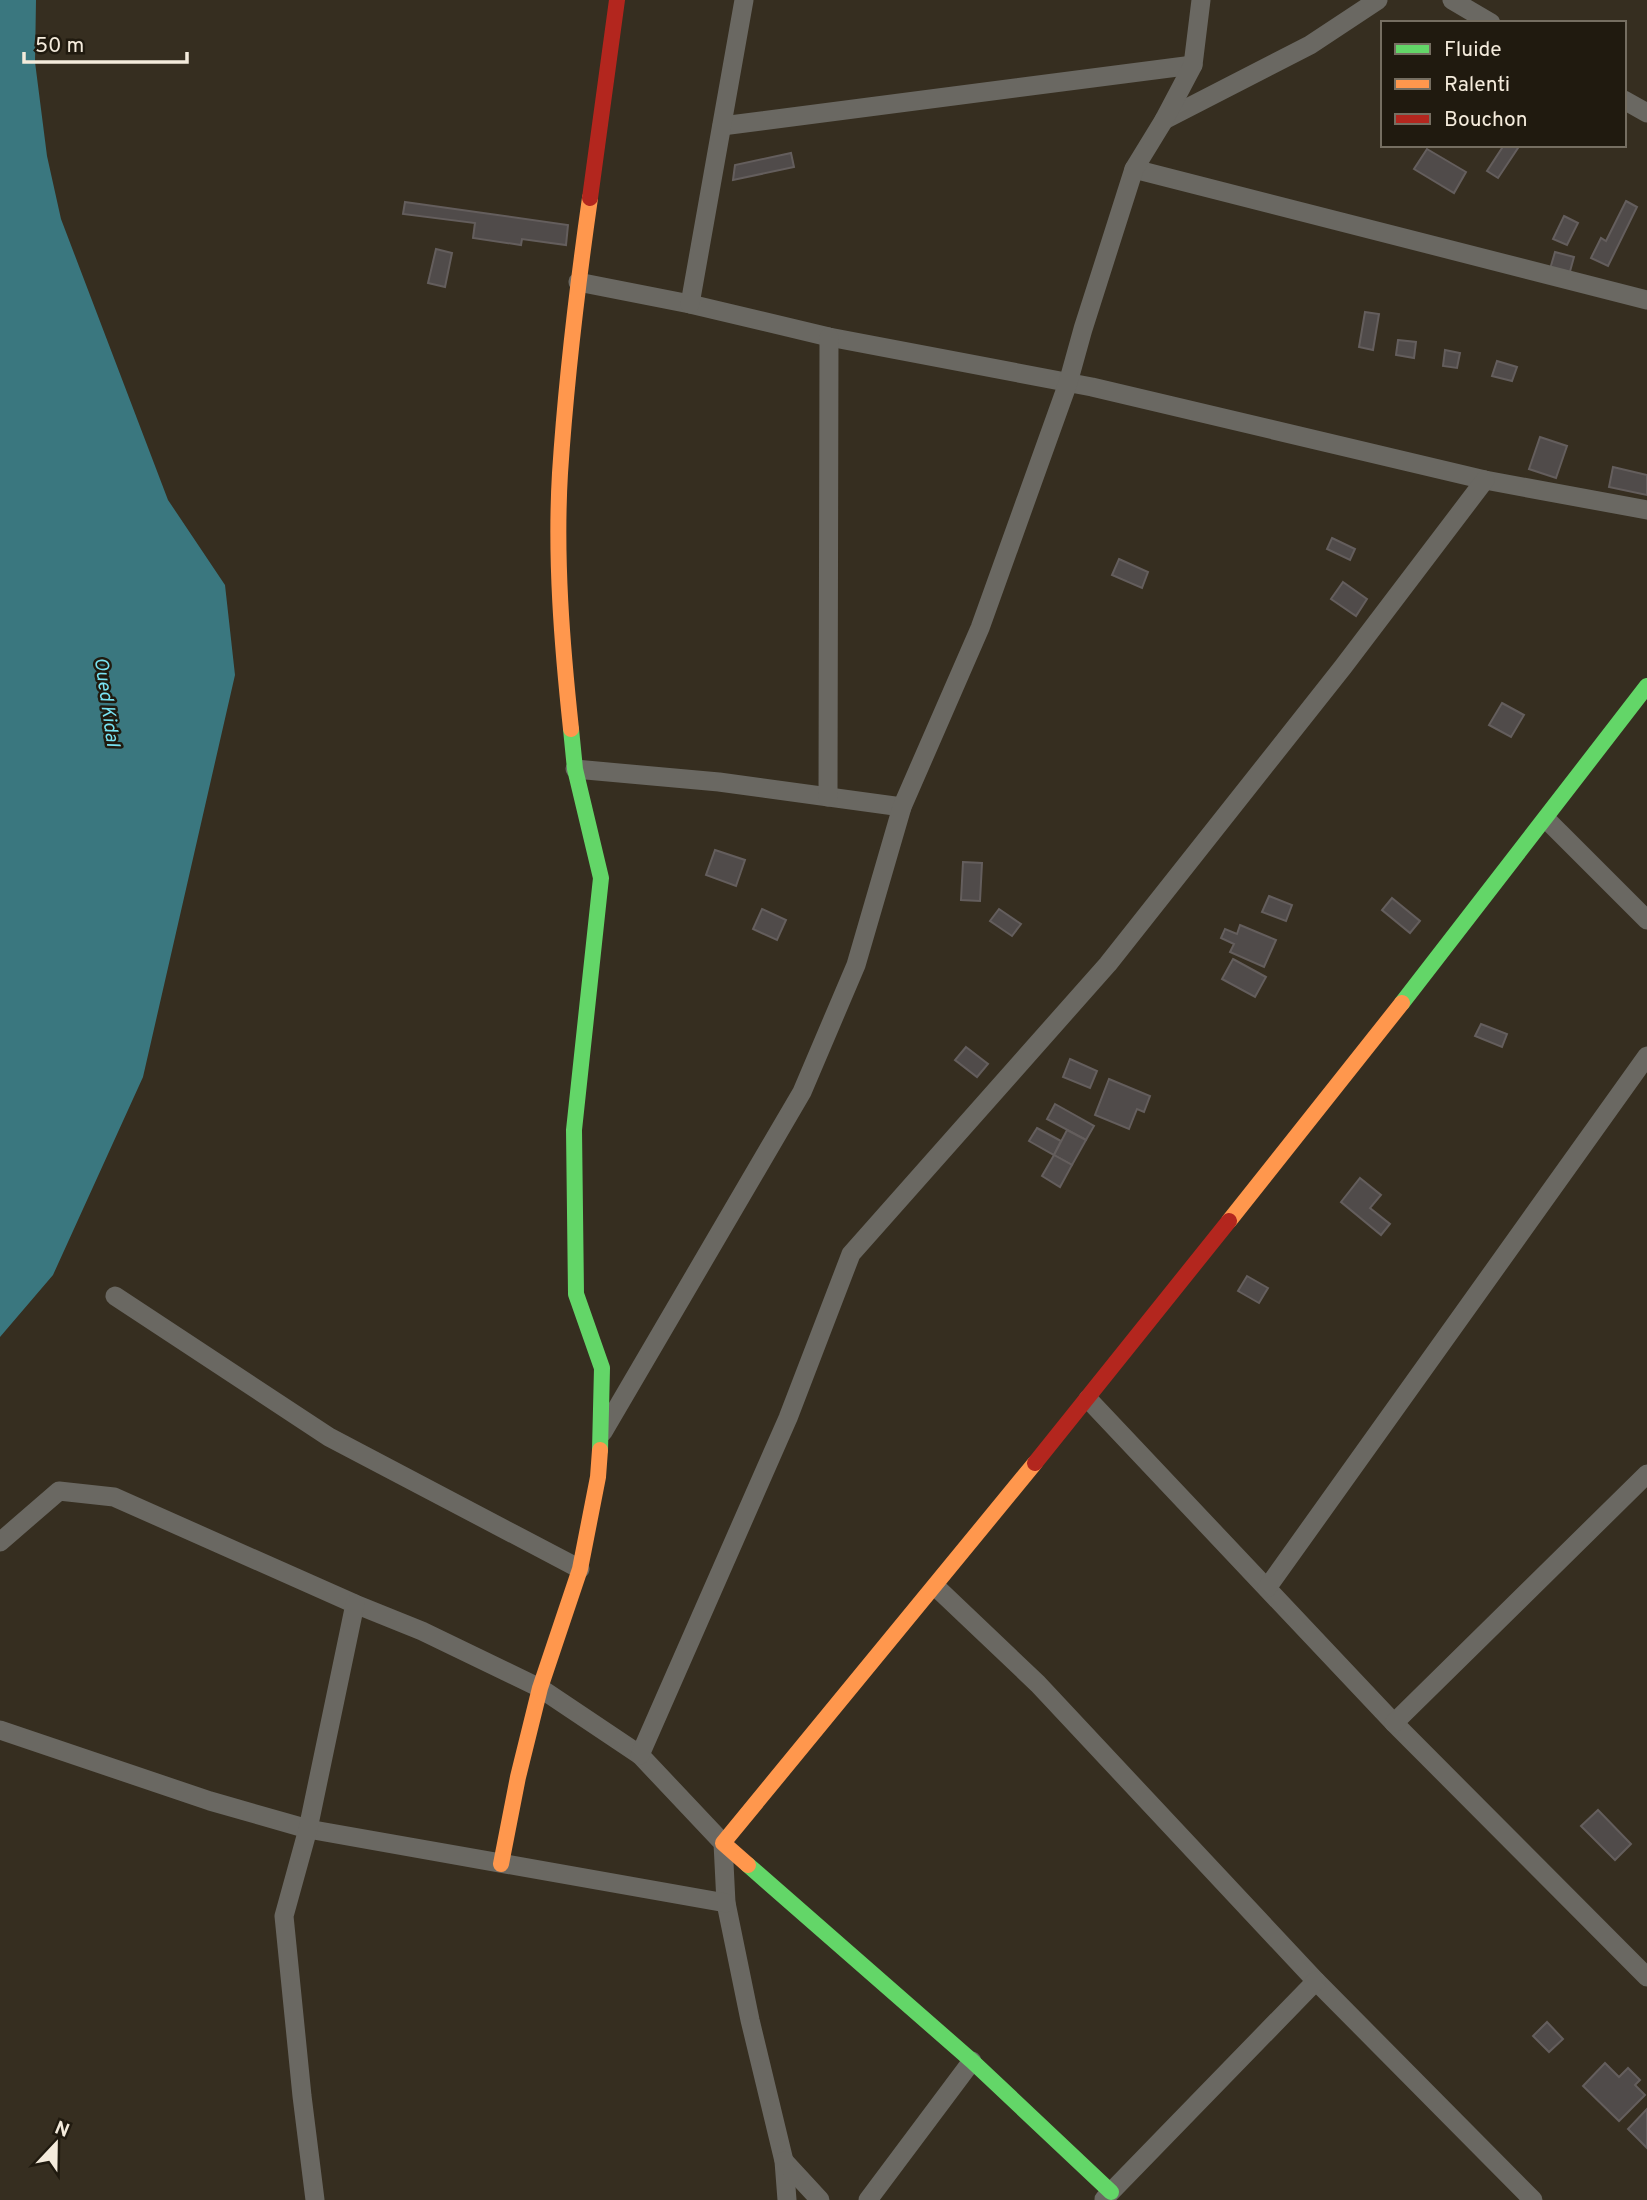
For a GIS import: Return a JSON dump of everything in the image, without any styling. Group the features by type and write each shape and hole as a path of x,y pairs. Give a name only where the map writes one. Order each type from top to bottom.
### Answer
{"street":[{"path":"501,1864 518,1777 540,1688 580,1569 598,1477 602,1433 602,1368 576,1294 574,1130 601,878 575,769 565,673 560,589 560,475 578,282 617,0"},
{"path":"690,304 744,0"},
{"path":"602,1433 802,1092 856,965 902,807 980,628 1068,383 1134,169 1193,65 1201,0"},
{"path":"1164,120 1310,46 1378,0"},
{"path":"1452,0 1488,21"},
{"path":"722,126 1193,65"},
{"path":"1626,101 1647,113"},
{"path":"1134,169 1647,300"},
{"path":"578,282 690,304 829,337 1068,383 1485,480 1647,510"},
{"path":"828,797 829,337"},
{"path":"640,1755 788,1418 851,1254 1108,964 1343,667 1485,480"},
{"path":"787,2200 785,2161 750,2020 726,1903 723,1843 1088,1399 1546,820 1647,686"},
{"path":"575,769 719,782 902,807"},
{"path":"1546,820 1647,920"},
{"path":"1267,1588 1647,1056"},
{"path":"115,1296 329,1437 580,1569"},
{"path":"1088,1399 1394,1723 1647,1977"},
{"path":"1394,1723 1647,1475"},
{"path":"0,1542 60,1491 114,1497 422,1631 540,1688 640,1755 723,1843 972,2061 1107,2196 1316,1981"},
{"path":"936,1587 1038,1684 1316,1981 1533,2200"},
{"path":"315,2200 285,1916 309,1829 355,1604"},
{"path":"0,1730 210,1801 309,1829 726,1903"},
{"path":"868,2200 972,2061"},
{"path":"785,2161 820,2200"}],"water":[{"name":"Oued Kidal","path":"0,0 36,0 35,62 47,156 61,219 168,500 225,585 235,675 143,1077 53,1275 0,1337"}],"building":[{"path":"1503,147 1519,147 1498,178 1487,171"},
{"path":"1427,149 1466,172 1454,193 1414,169"},
{"path":"791,153 794,167 733,180 735,165"},
{"path":"1626,201 1637,207 1608,266 1591,258 1601,238 1606,241"},
{"path":"405,202 568,225 566,245 522,239 521,245 473,238 475,223 403,214"},
{"path":"1564,216 1578,223 1567,245 1553,239"},
{"path":"436,249 452,253 445,287 428,283"},
{"path":"1555,252 1574,257 1569,275 1550,269"},
{"path":"1365,312 1379,314 1373,350 1359,347"},
{"path":"1398,340 1416,342 1414,358 1396,355"},
{"path":"1445,350 1460,353 1457,368 1443,366"},
{"path":"1497,361 1517,367 1512,381 1492,376"},
{"path":"1540,437 1567,446 1556,478 1529,469"},
{"path":"1613,467 1647,475 1647,495 1609,487"},
{"path":"1332,538 1355,549 1350,560 1327,549"},
{"path":"1119,559 1148,572 1142,588 1112,575"},
{"path":"1343,582 1367,599 1356,616 1331,599"},
{"path":"1502,703 1524,715 1511,737 1489,725"},
{"path":"715,850 745,860 736,886 706,875"},
{"path":"963,862 982,863 980,901 961,900"},
{"path":"1269,896 1292,905 1286,921 1262,912"},
{"path":"1392,898 1420,921 1410,933 1382,910"},
{"path":"762,909 786,920 777,940 753,929"},
{"path":"999,909 1021,924 1012,936 990,921"},
{"path":"1240,925 1276,940 1264,967 1230,952 1234,944 1221,938 1225,929 1237,934"},
{"path":"1233,959 1266,977 1255,997 1222,979"},
{"path":"1481,1024 1507,1034 1502,1047 1475,1036"},
{"path":"966,1047 988,1064 977,1077 955,1060"},
{"path":"1070,1059 1097,1071 1090,1088 1063,1077"},
{"path":"1109,1079 1150,1096 1144,1112 1137,1109 1129,1129 1095,1115"},
{"path":"1055,1104 1094,1126 1086,1140 1047,1119"},
{"path":"1037,1128 1061,1141 1054,1155 1029,1141"},
{"path":"1067,1130 1086,1140 1072,1165 1054,1155"},
{"path":"1054,1155 1072,1165 1060,1187 1042,1176"},
{"path":"1360,1178 1381,1195 1370,1208 1390,1224 1381,1235 1341,1202"},
{"path":"1247,1276 1268,1288 1259,1303 1238,1291"},
{"path":"1598,1810 1631,1844 1615,1860 1581,1826"},
{"path":"1547,2022 1563,2039 1549,2052 1533,2036"},
{"path":"1605,2063 1619,2077 1628,2068 1640,2080 1635,2085 1645,2095 1619,2121 1583,2086"},
{"path":"1647,2109 1647,2148 1628,2129"}],"traffic: fast":[{"path":"1402,1003 1647,686"},
{"path":"571,729 575,769 601,878 574,1130 576,1294 602,1368 600,1450"},
{"path":"748,1865 972,2061 1111,2192"}],"traffic: slow":[{"path":"571,729 560,601 559,505 562,439 590,198"},
{"path":"1229,1221 1402,1003"},
{"path":"501,1864 518,1777 540,1688 580,1569 598,1477 600,1450"},
{"path":"748,1865 723,1843 1035,1463"}],"traffic: jam":[{"path":"590,198 617,0"},
{"path":"1035,1463 1229,1221"}]}
